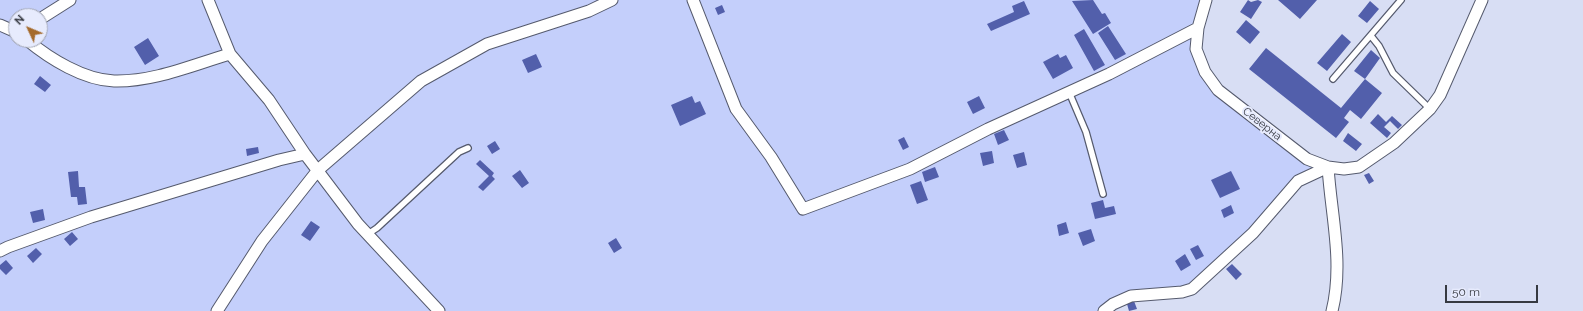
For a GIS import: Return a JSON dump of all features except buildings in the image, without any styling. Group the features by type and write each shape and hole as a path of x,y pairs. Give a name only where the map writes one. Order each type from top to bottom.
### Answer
{"street":[{"path":"48,14 70,0"},
{"path":"208,0 230,54 269,100 305,154 368,234 439,311"},
{"path":"217,311 262,240 318,170 421,81 487,44 589,11 612,0"},
{"path":"693,0 736,109 770,157 802,209 910,169 988,129 1109,74 1198,28"},
{"name":"Северна","path":"1206,0 1198,28 1196,49 1205,72 1218,90 1307,159 1328,167 1344,169 1359,167 1394,143 1430,109 1440,95 1482,0"},
{"path":"39,48 59,61 89,76 113,81 147,78 230,54"},
{"path":"0,251 91,217 279,160 305,154"},
{"path":"1104,311 1113,304 1131,296 1166,294 1192,289 1253,233 1298,181 1328,167 1338,262 1338,289 1332,311"}],"lane":[{"path":"1333,79 1401,0"},
{"path":"1371,36 1379,46 1393,73 1430,109"},
{"path":"1069,92 1086,132 1102,194"},
{"path":"368,234 377,228 459,152 468,148"}],"shaded area":[{"path":"0,0 1206,0 1198,31 1205,72 1307,159 1328,167 1298,181 1192,289 1131,296 1106,311 0,311"}]}
